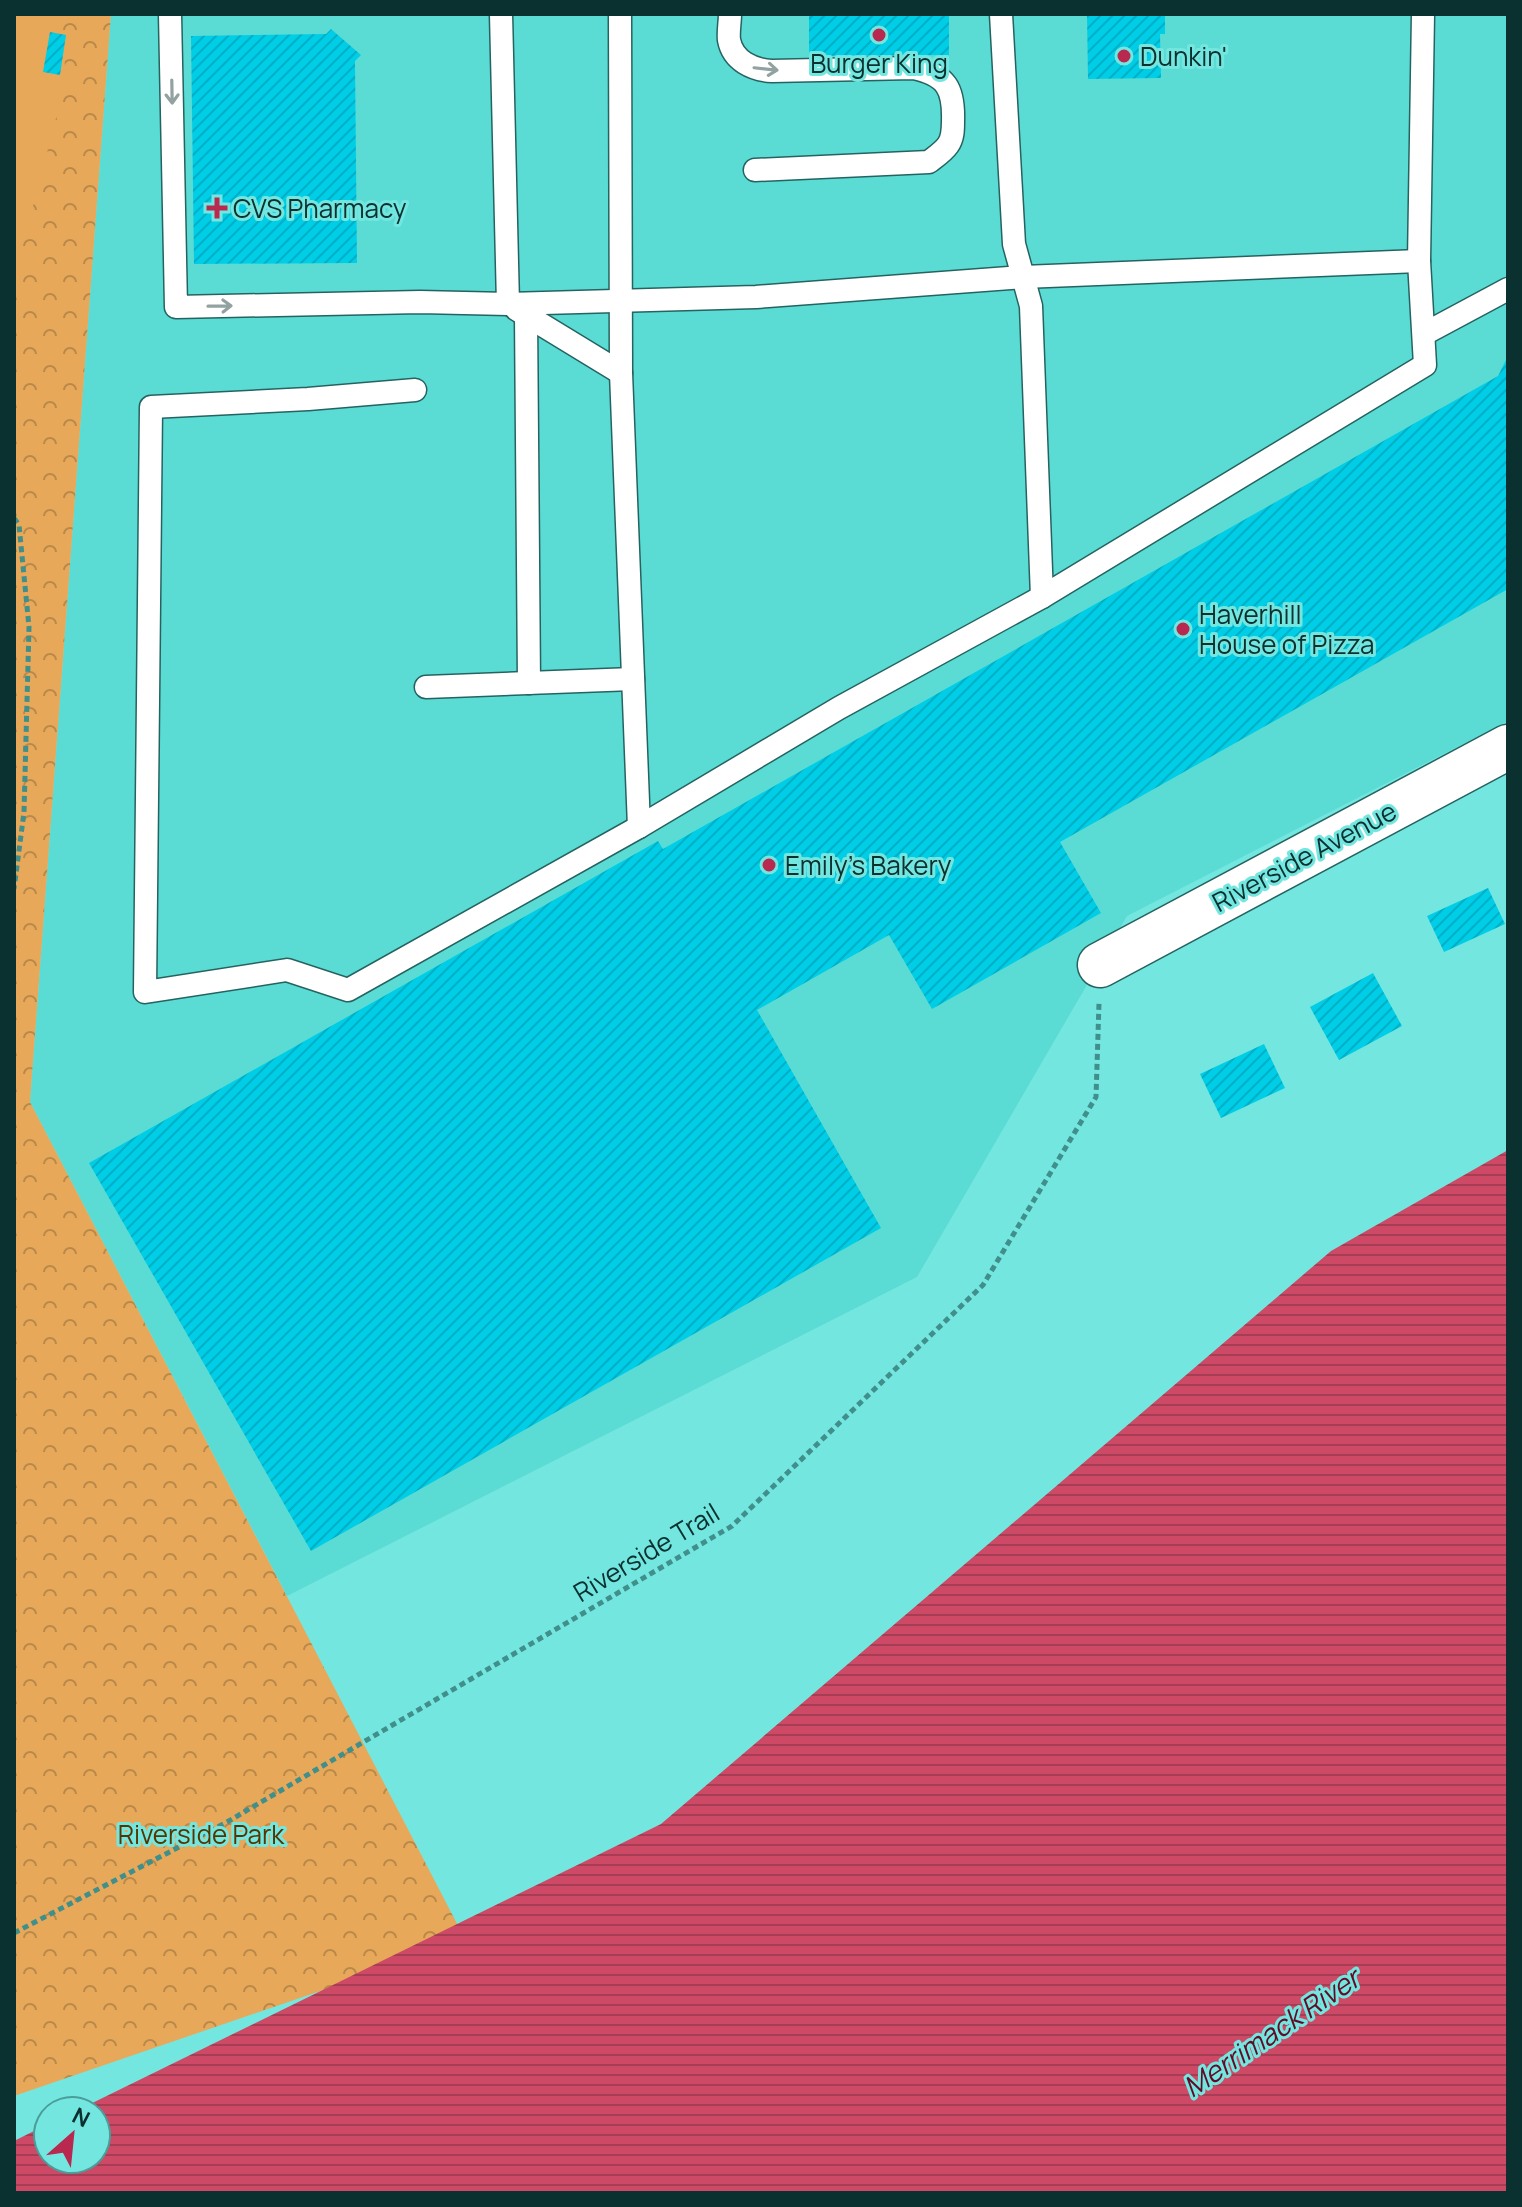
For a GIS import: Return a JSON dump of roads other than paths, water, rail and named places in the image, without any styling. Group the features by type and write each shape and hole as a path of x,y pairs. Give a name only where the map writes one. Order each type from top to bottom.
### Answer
{"street":[{"name":"Riverside Avenue","path":"1100,965 1508,747"}],"lane":[{"path":"170,14 176,307 420,302 517,310 621,301 756,297 1023,277 1419,261"},
{"path":"501,14 517,310 529,683"},
{"path":"620,14 621,373 639,827"},
{"path":"730,14 729,40 733,51 750,67 761,71 913,68 935,75 954,100 953,135 947,147 929,162 755,170"},
{"path":"1001,14 1014,244 1031,306 1042,597"},
{"path":"415,390 151,407 145,992 287,970 348,990 639,827 839,708 1042,597 1425,365 1419,261 1423,14"},
{"path":"1424,334 1508,289"},
{"path":"517,310 621,373"},
{"path":"426,687 633,679"}],"water":[{"name":"Merrimack River","path":"1508,1150 1508,2193 14,2193 14,2141 32,2132 32,2175 112,2175 112,2095 109,2095 661,1824 1331,1251"}],"place":[{"name":"Burger King","path":"879,35"},
{"name":"Dunkin'","path":"1124,56"},
{"name":"CVS Pharmacy","path":"217,208"},
{"name":"Haverhill House of Pizza","path":"1183,629"},
{"name":"Emily's Bakery","path":"769,865"}],"park label":[{"name":"Riverside Park","path":"201,1834"}]}
